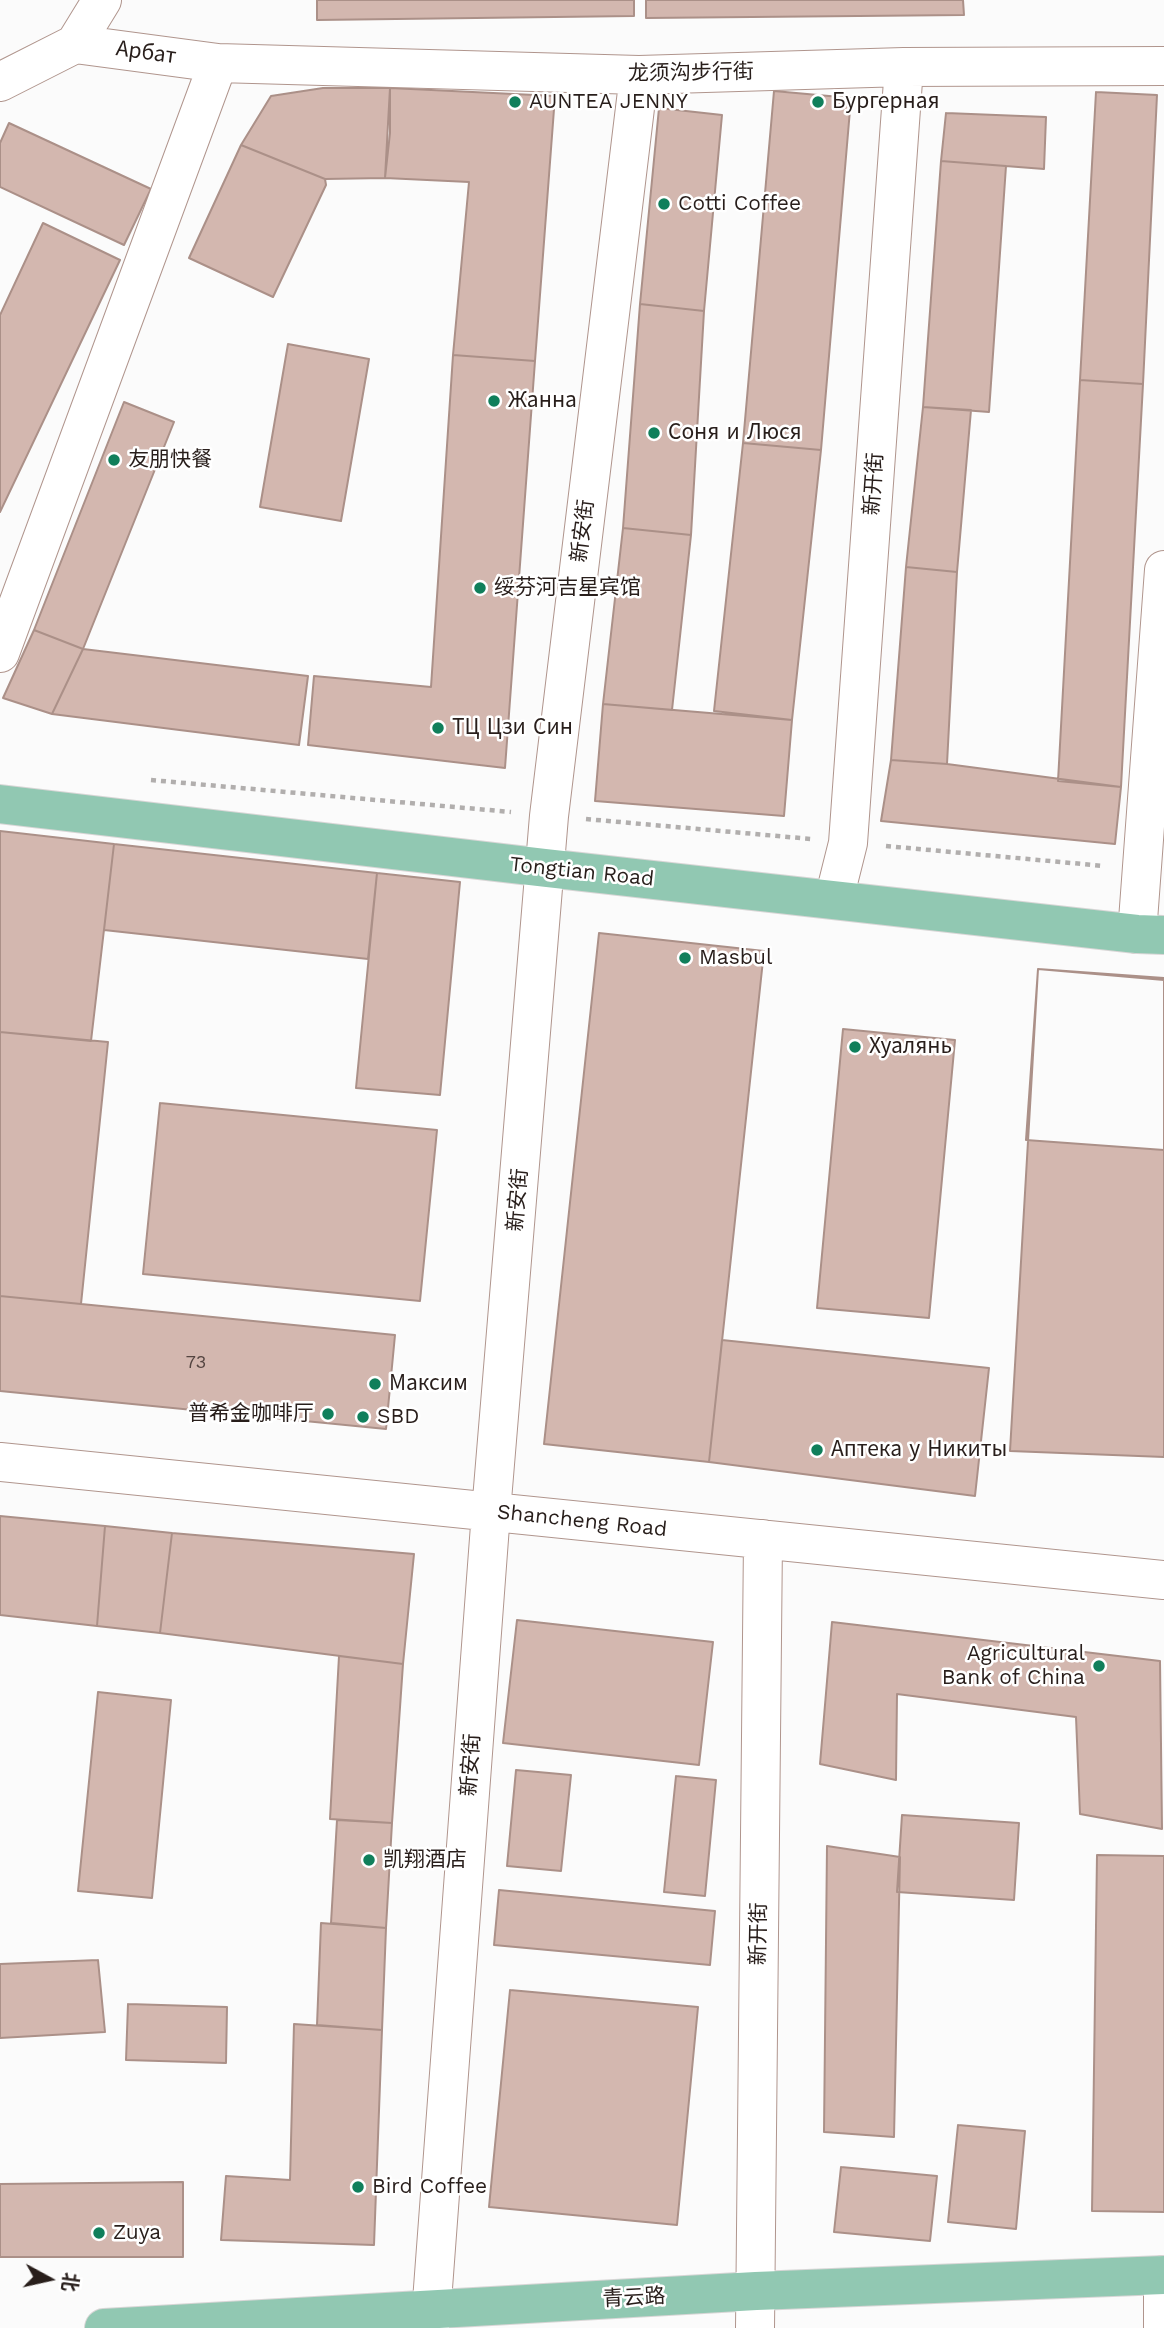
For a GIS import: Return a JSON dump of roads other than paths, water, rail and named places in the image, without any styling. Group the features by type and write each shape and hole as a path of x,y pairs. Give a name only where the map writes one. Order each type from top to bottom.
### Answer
{"main road":[{"name":"Tongtian Road","path":"0,804 546,869 1150,934"},
{"name":"青云路","path":"104,2328 755,2310 1163,2274"}],"street":[{"path":"0,82 75,44 102,0"},
{"name":"Арбат","path":"75,44 218,63"},
{"path":"0,653 218,63"},
{"name":"龙须沟步行街","path":"218,63 639,75 904,68 1164,66"},
{"name":"新开街","path":"834,898 848,843 904,68"},
{"name":"新安街","path":"429,2319 491,1512 550,802 639,75"},
{"path":"1150,934 1164,570"},
{"name":"Shancheng Road","path":"0,1462 1164,1580"},
{"name":"新开街","path":"755,2310 763,1539"},
{"path":"1163,2274 1163,2328"}],"place":[{"name":"AUNTEA JENNY","path":"515,102"},
{"name":"Бургерная","path":"818,102"},
{"name":"Cotti Coffee","path":"664,204"},
{"name":"Жанна","path":"494,401"},
{"name":"Соня и Люся","path":"654,433"},
{"name":"友朋快餐","path":"114,460"},
{"name":"绥芬河吉星宾馆","path":"480,588"},
{"name":"ТЦ Цзи Син","path":"438,728"},
{"name":"Masbul","path":"685,958"},
{"name":"Хуалянь","path":"855,1047"},
{"name":"Максим","path":"375,1384"},
{"name":"普希金咖啡厅","path":"328,1414"},
{"name":"SBD","path":"363,1417"},
{"name":"Аптека у Никиты","path":"817,1450"},
{"name":"Agricultural Bank of China","path":"1099,1666"},
{"name":"凯翔酒店","path":"369,1860"},
{"name":"Bird Coffee","path":"358,2187"},
{"name":"Zuya","path":"99,2233"}]}
